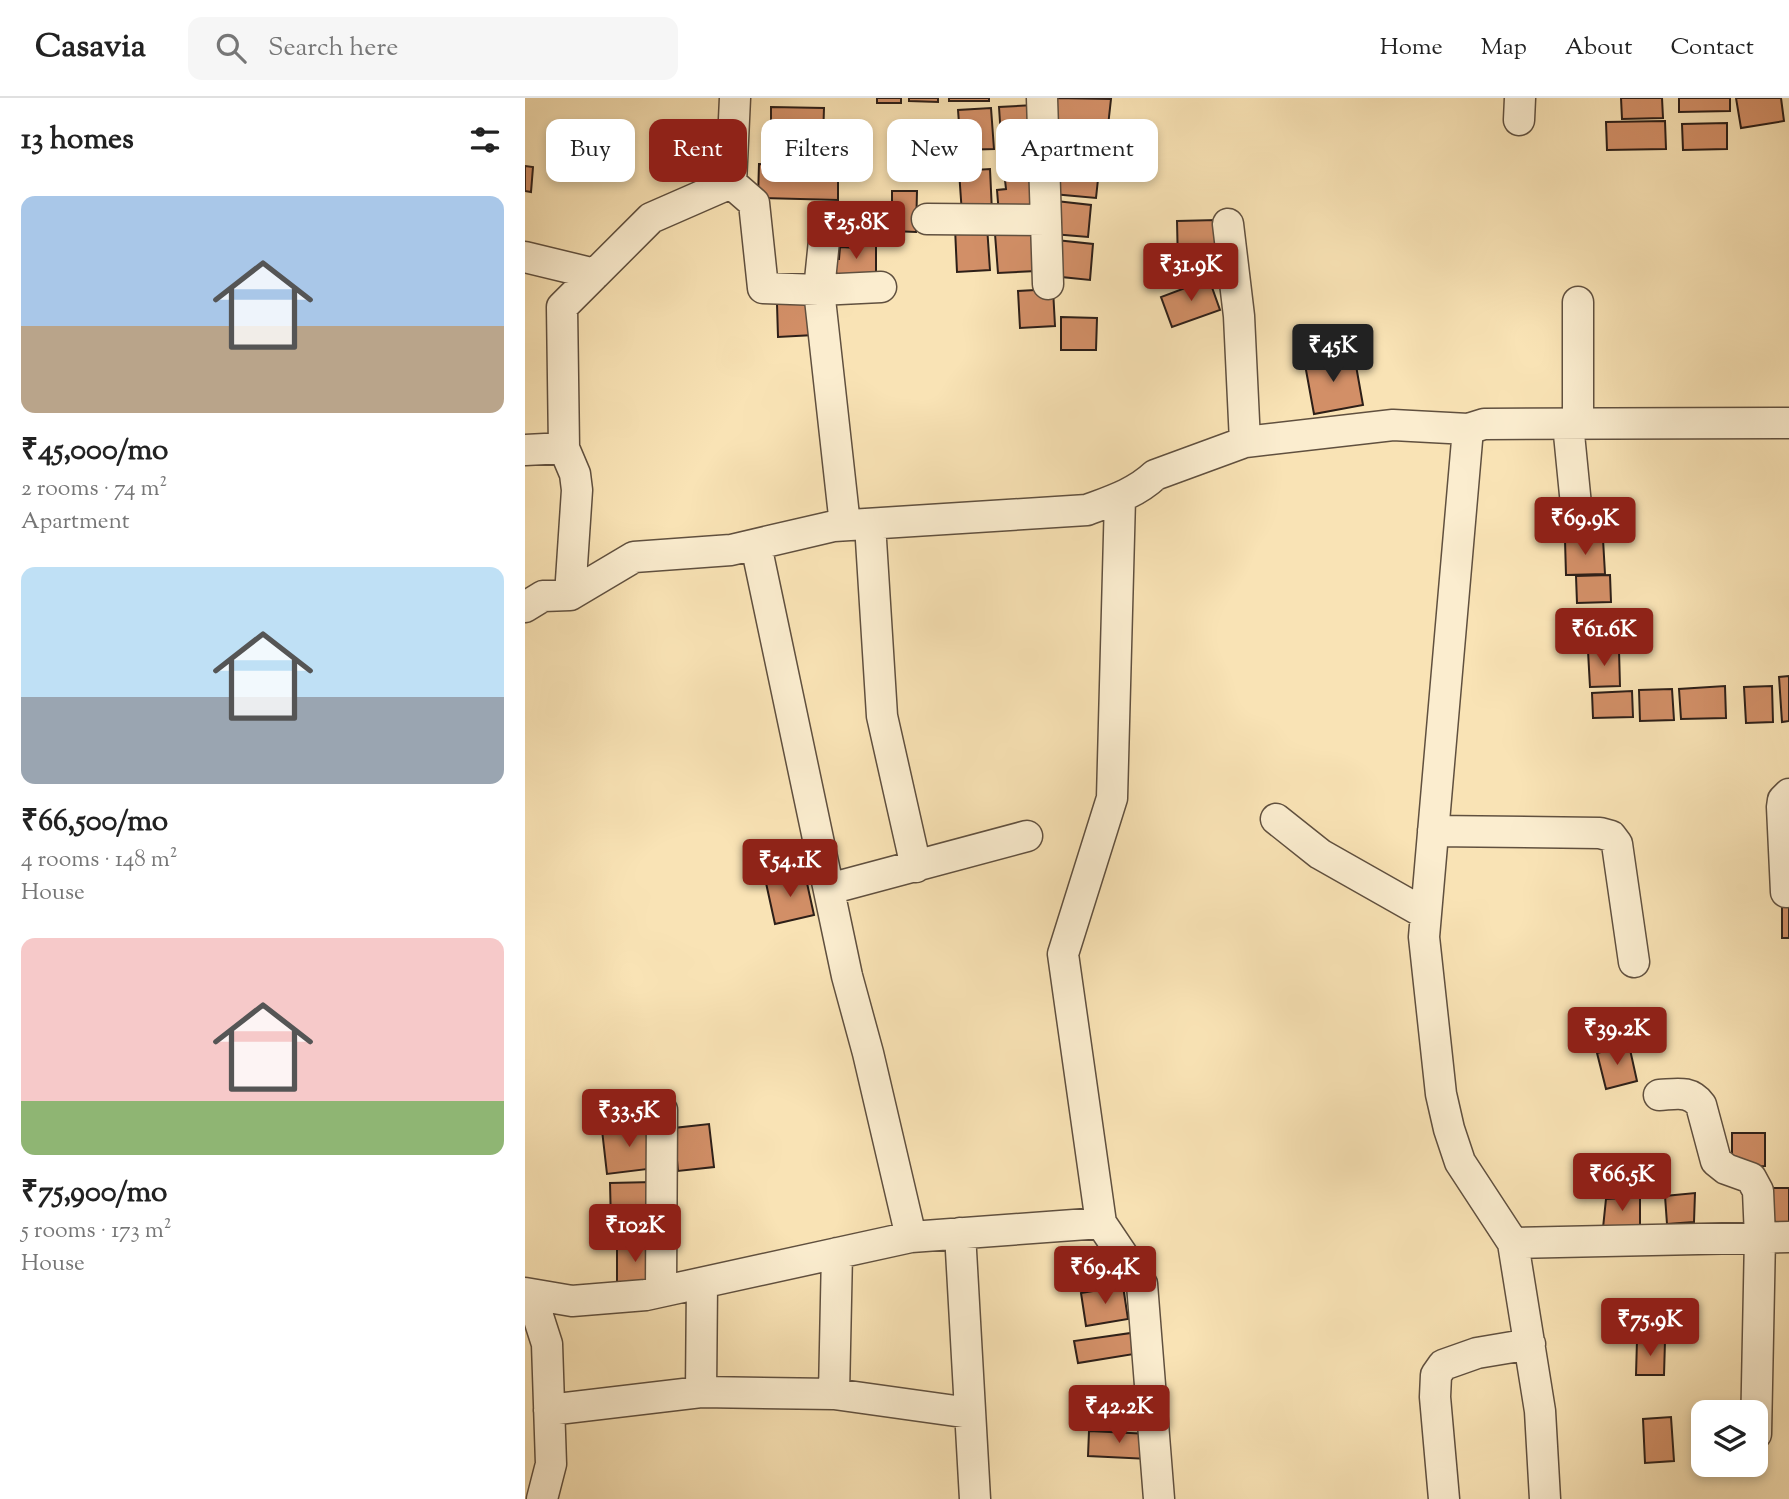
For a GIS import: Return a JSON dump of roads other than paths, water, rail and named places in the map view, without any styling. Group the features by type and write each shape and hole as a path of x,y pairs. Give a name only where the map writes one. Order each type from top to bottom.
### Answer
{"street":[{"path":"731,183 735,98"},
{"path":"1042,98 1048,284"},
{"path":"570,595 577,491 575,474 564,448 562,307 651,218 731,183"},
{"path":"731,183 754,203 763,288 820,290 881,287"},
{"path":"927,219 1046,220"},
{"path":"827,221 820,290 858,524 883,716 916,867"},
{"path":"1228,224 1239,316 1245,442"},
{"path":"525,257 595,274"},
{"path":"1577,516 1573,424 1578,302"},
{"path":"525,607 543,596 570,595 634,557 731,550 807,531 858,524 1087,510 1120,498 1144,485 1155,475 1245,442 1393,425 1468,429 1484,424 1789,423"},
{"path":"1468,429 1424,937 1441,1094 1449,1129 1460,1162 1513,1243 1540,1412 1545,1499"},
{"path":"525,450 564,448"},
{"path":"1120,498 1112,798 1063,954 1101,1223 1142,1284 1159,1499"},
{"path":"756,545 847,976 911,1237"},
{"path":"1786,892 1782,807 1783,800 1789,794"},
{"path":"1276,819 1320,854 1426,914"},
{"path":"1433,831 1600,833 1611,836 1617,844 1634,962"},
{"path":"829,889 1027,836"},
{"path":"1659,1095 1689,1094 1701,1105 1716,1161 1726,1169 1755,1182 1775,1237 1759,1400"},
{"path":"661,1292 662,1110"},
{"path":"525,1295 572,1301 661,1292 911,1237 1101,1223"},
{"path":"960,1233 975,1499"},
{"path":"1513,1243 1775,1237"},
{"path":"834,1395 837,1253"},
{"path":"701,1392 702,1283"},
{"path":"525,1295 538,1316 547,1344 549,1410 538,1464 542,1499"},
{"path":"1444,1499 1436,1375 1443,1365 1477,1353 1529,1344"},
{"path":"549,1410 701,1392 834,1395 970,1413"}]}
